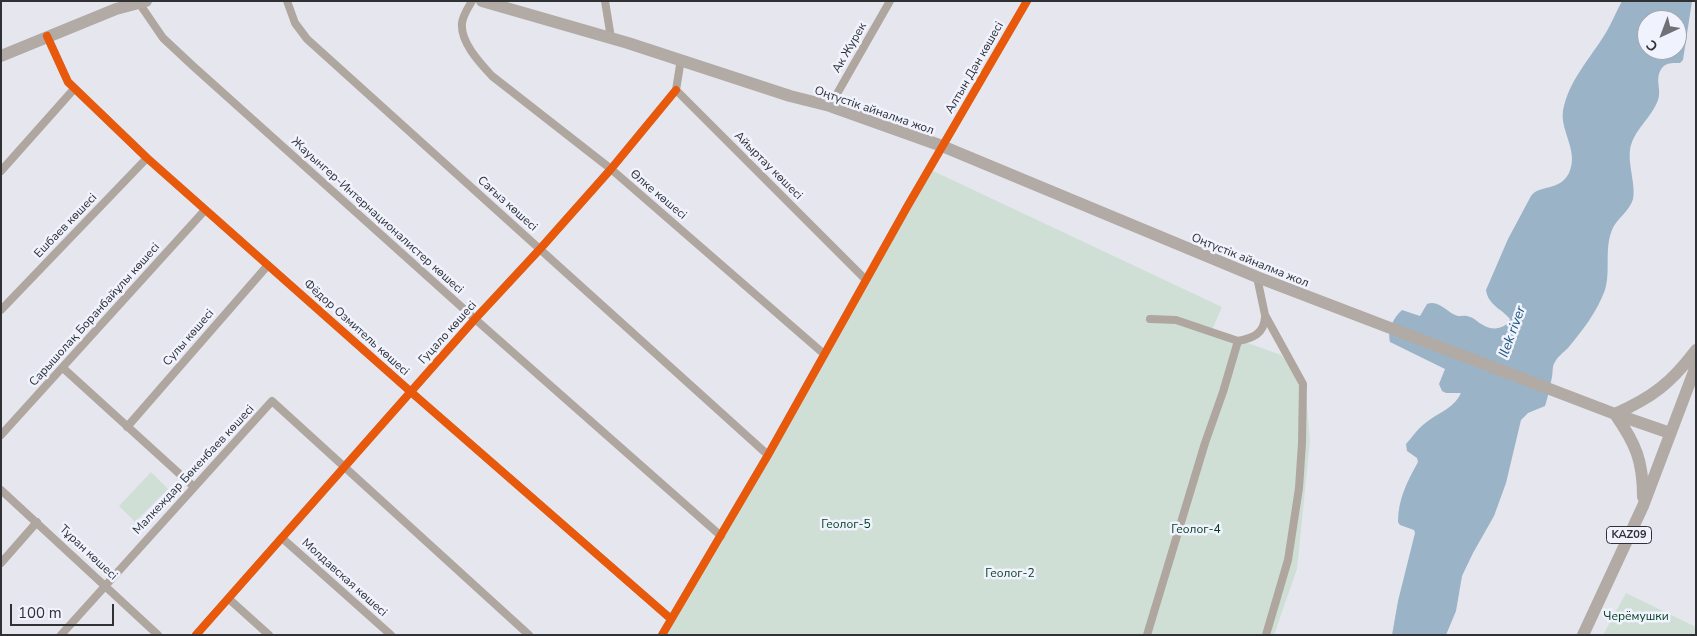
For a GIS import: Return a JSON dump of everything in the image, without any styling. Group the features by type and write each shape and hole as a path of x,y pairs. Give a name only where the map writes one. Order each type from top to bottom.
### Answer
{"highway":[{"name":"Оңтүстік айналма жол","path":"482,1 681,59 790,96 830,106 942,146 1257,277 1670,433"},
{"path":"1,56 116,9 142,2"},
{"path":"1643,506 1642,470 1636,448 1612,412 1654,394 1672,378 1696,350"},
{"name":"KAZ09","path":"1583,635 1643,506 1696,366"}],"street":[{"name":"Сағыз көшесі","path":"287,1 295,22 307,39 768,455"},
{"name":"Өлке көшесі","path":"472,1 464,17 463,30 471,50 480,64 498,81 611,169 824,354"},
{"path":"606,1 611,38"},
{"name":"Ак Журек","path":"830,106 890,1"},
{"name":"Алтын Дән көшесі","path":"662,635 768,455 942,146 1027,1"},
{"name":"Жауынгер-Интернационалистер көшесі","path":"142,2 163,38 475,319 721,536"},
{"name":"Фёдор Озмитель көшесі","path":"47,36 63,74 74,89 147,158 410,392 671,619"},
{"path":"676,90 681,59"},
{"path":"1,171 74,89"},
{"name":"Гуцало көшесі","path":"196,635 475,319 611,169 676,90"},
{"name":"Айыртау көшесі","path":"676,90 866,280"},
{"name":"Ешбаев көшесі","path":"1,310 147,158"},
{"name":"Сарышолақ Боранбайұлы көшесі","path":"1,435 205,210"},
{"name":"Сулы көшесі","path":"127,426 268,265"},
{"path":"1257,277 1265,315 1303,384 1300,470 1288,560 1266,635"},
{"path":"1150,319 1176,320 1238,341 1249,339 1259,333 1264,325 1265,315"},
{"path":"1147,635 1238,341"},
{"path":"62,368 194,487"},
{"name":"Малкеждар Бөкенбаев көшесі","path":"61,635 272,402 529,635"},
{"name":"Тұран көшесі","path":"1,490 158,635"},
{"path":"1,563 37,522"},
{"name":"Молдавская көшесі","path":"282,538 391,635"},
{"path":"228,599 269,635"}],"green space":[{"path":"929,169 1222,307 1212,330 1281,355 1305,383 1310,441 1297,569 1274,635 660,635"},
{"path":"151,472 168,489 135,522 119,506"},
{"name":"Черёмушки","path":"1626,593 1696,627 1696,635 1603,635"}],"water":[{"name":"Ilek river","path":"1622,1 1692,1 1687,34 1687,10 1637,10 1637,60 1683,60 1680,63 1664,66 1660,72 1658,100 1638,130 1630,150 1634,194 1629,207 1612,230 1605,290 1589,321 1568,348 1557,358 1553,367 1545,406 1528,413 1521,420 1506,483 1494,516 1462,576 1456,611 1446,635 1392,635 1398,601 1415,533 1414,530 1400,525 1398,522 1401,498 1418,462 1417,458 1407,451 1406,444 1425,423 1455,402 1461,393 1446,393 1442,391 1439,384 1445,369 1390,342 1389,333 1396,317 1402,310 1420,316 1427,304 1431,303 1435,303 1458,316 1472,318 1490,328 1502,327 1508,322 1510,319 1492,303 1486,290 1508,239 1531,196 1539,190 1560,183 1569,173 1572,156 1563,123 1564,106 1572,85 1608,29"}],"cycle path":[{"path":"662,635 768,455 907,207 1027,1"},
{"path":"47,36 68,82 147,158 671,619"},
{"path":"196,635 475,319 611,169 676,90"}],"park label":[{"name":"Геолог-5","path":"846,525"},
{"name":"Геолог-4","path":"1196,530"},
{"name":"Геолог-2","path":"1010,574"}]}
